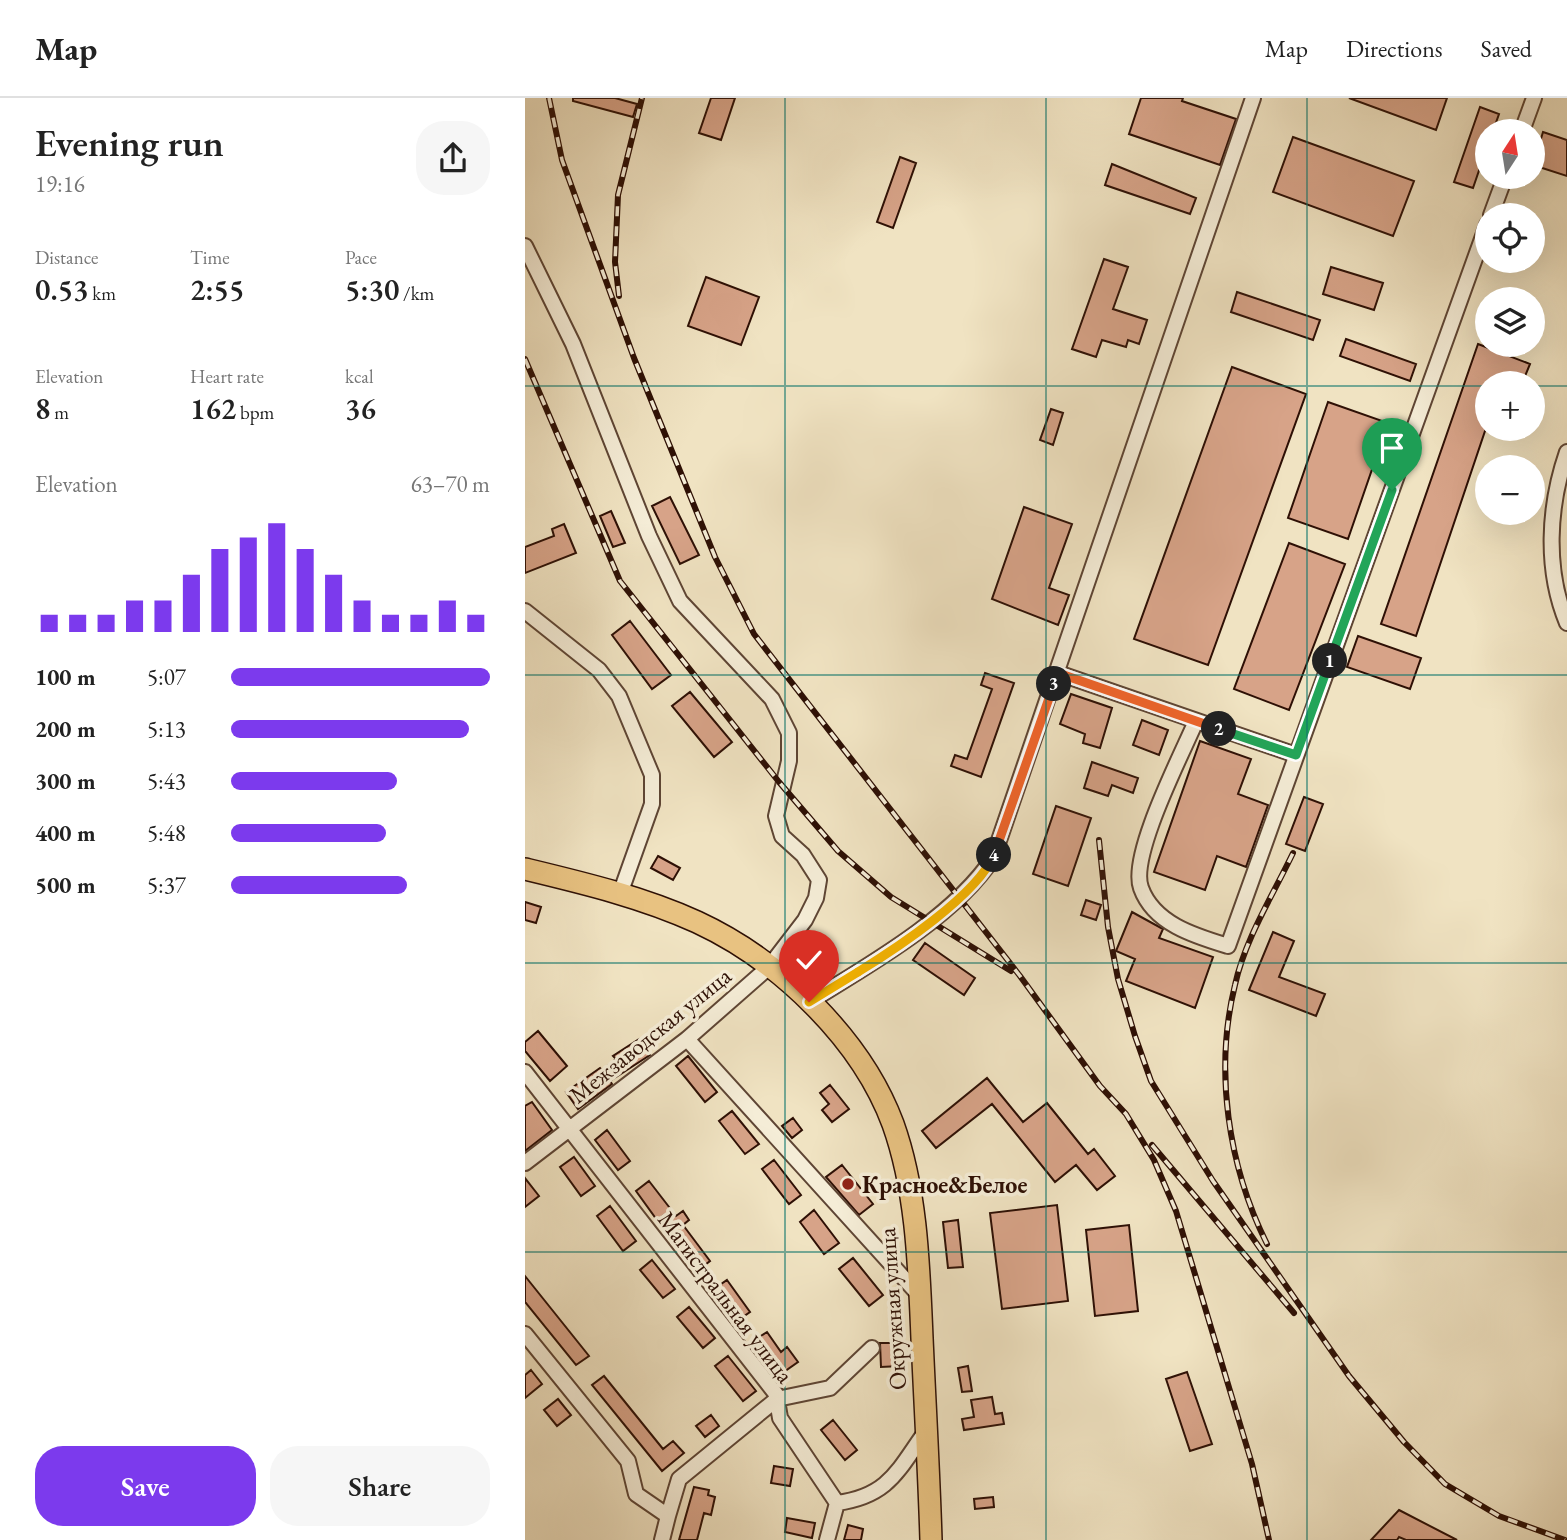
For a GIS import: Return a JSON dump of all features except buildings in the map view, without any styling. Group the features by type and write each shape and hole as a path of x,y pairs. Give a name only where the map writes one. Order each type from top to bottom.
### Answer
{"highway":[{"name":"Окружная улица","path":"525,869 620,894 699,923 735,943 769,967 809,1002 861,1063 893,1123 908,1176 920,1296 931,1540"}],"street":[{"path":"809,1002 887,954 977,883 993,858 1253,98"},
{"path":"1526,119 1534,98"},
{"name":"Межзаводская улица","path":"525,246 573,344 649,536 680,601 772,699 789,733 789,761 776,816 782,836 803,855 819,880 817,898 805,920 769,967 687,1039 525,1163"},
{"path":"1196,721 1153,821 1140,860 1140,887 1154,909 1183,932 1227,946 1475,259"},
{"path":"1567,452 1551,527 1556,597 1567,623"},
{"path":"525,611 599,670 619,695 652,775 652,804 620,894"},
{"path":"1058,673 1296,755"},
{"path":"687,1039 920,1296"},
{"name":"Магистральная улица","path":"525,1072 567,1130 777,1399 780,1418 837,1503"},
{"path":"525,1334 628,1461 636,1494 668,1516"},
{"path":"662,1540 679,1479 777,1399 830,1388 873,1348"},
{"path":"827,1540 837,1503 856,1500 881,1490 926,1430"}],"railway":[{"path":"549,98 562,160 634,358 715,557 754,634 1020,976 1100,1086 1126,1114 1154,1160 1176,1211 1252,1464 1269,1540"},
{"path":"619,296 615,262 618,195 642,98"},
{"path":"525,359 620,581 779,782 838,851 891,897 1011,971"},
{"path":"1099,840 1108,927 1118,979 1135,1036 1151,1081 1213,1181 1349,1376 1404,1442 1445,1484 1499,1516 1565,1540"},
{"path":"1267,1244 1243,1183 1234,1150 1226,1084 1226,1050 1235,985 1245,951 1293,853"},
{"path":"1152,1145 1294,1313"}],"place":[{"name":"Красное&Белое","path":"848,1184"}],"route":[{"path":"809,1002 887,954 977,883 993,858 1058,673 1296,755 1392,490"}]}
